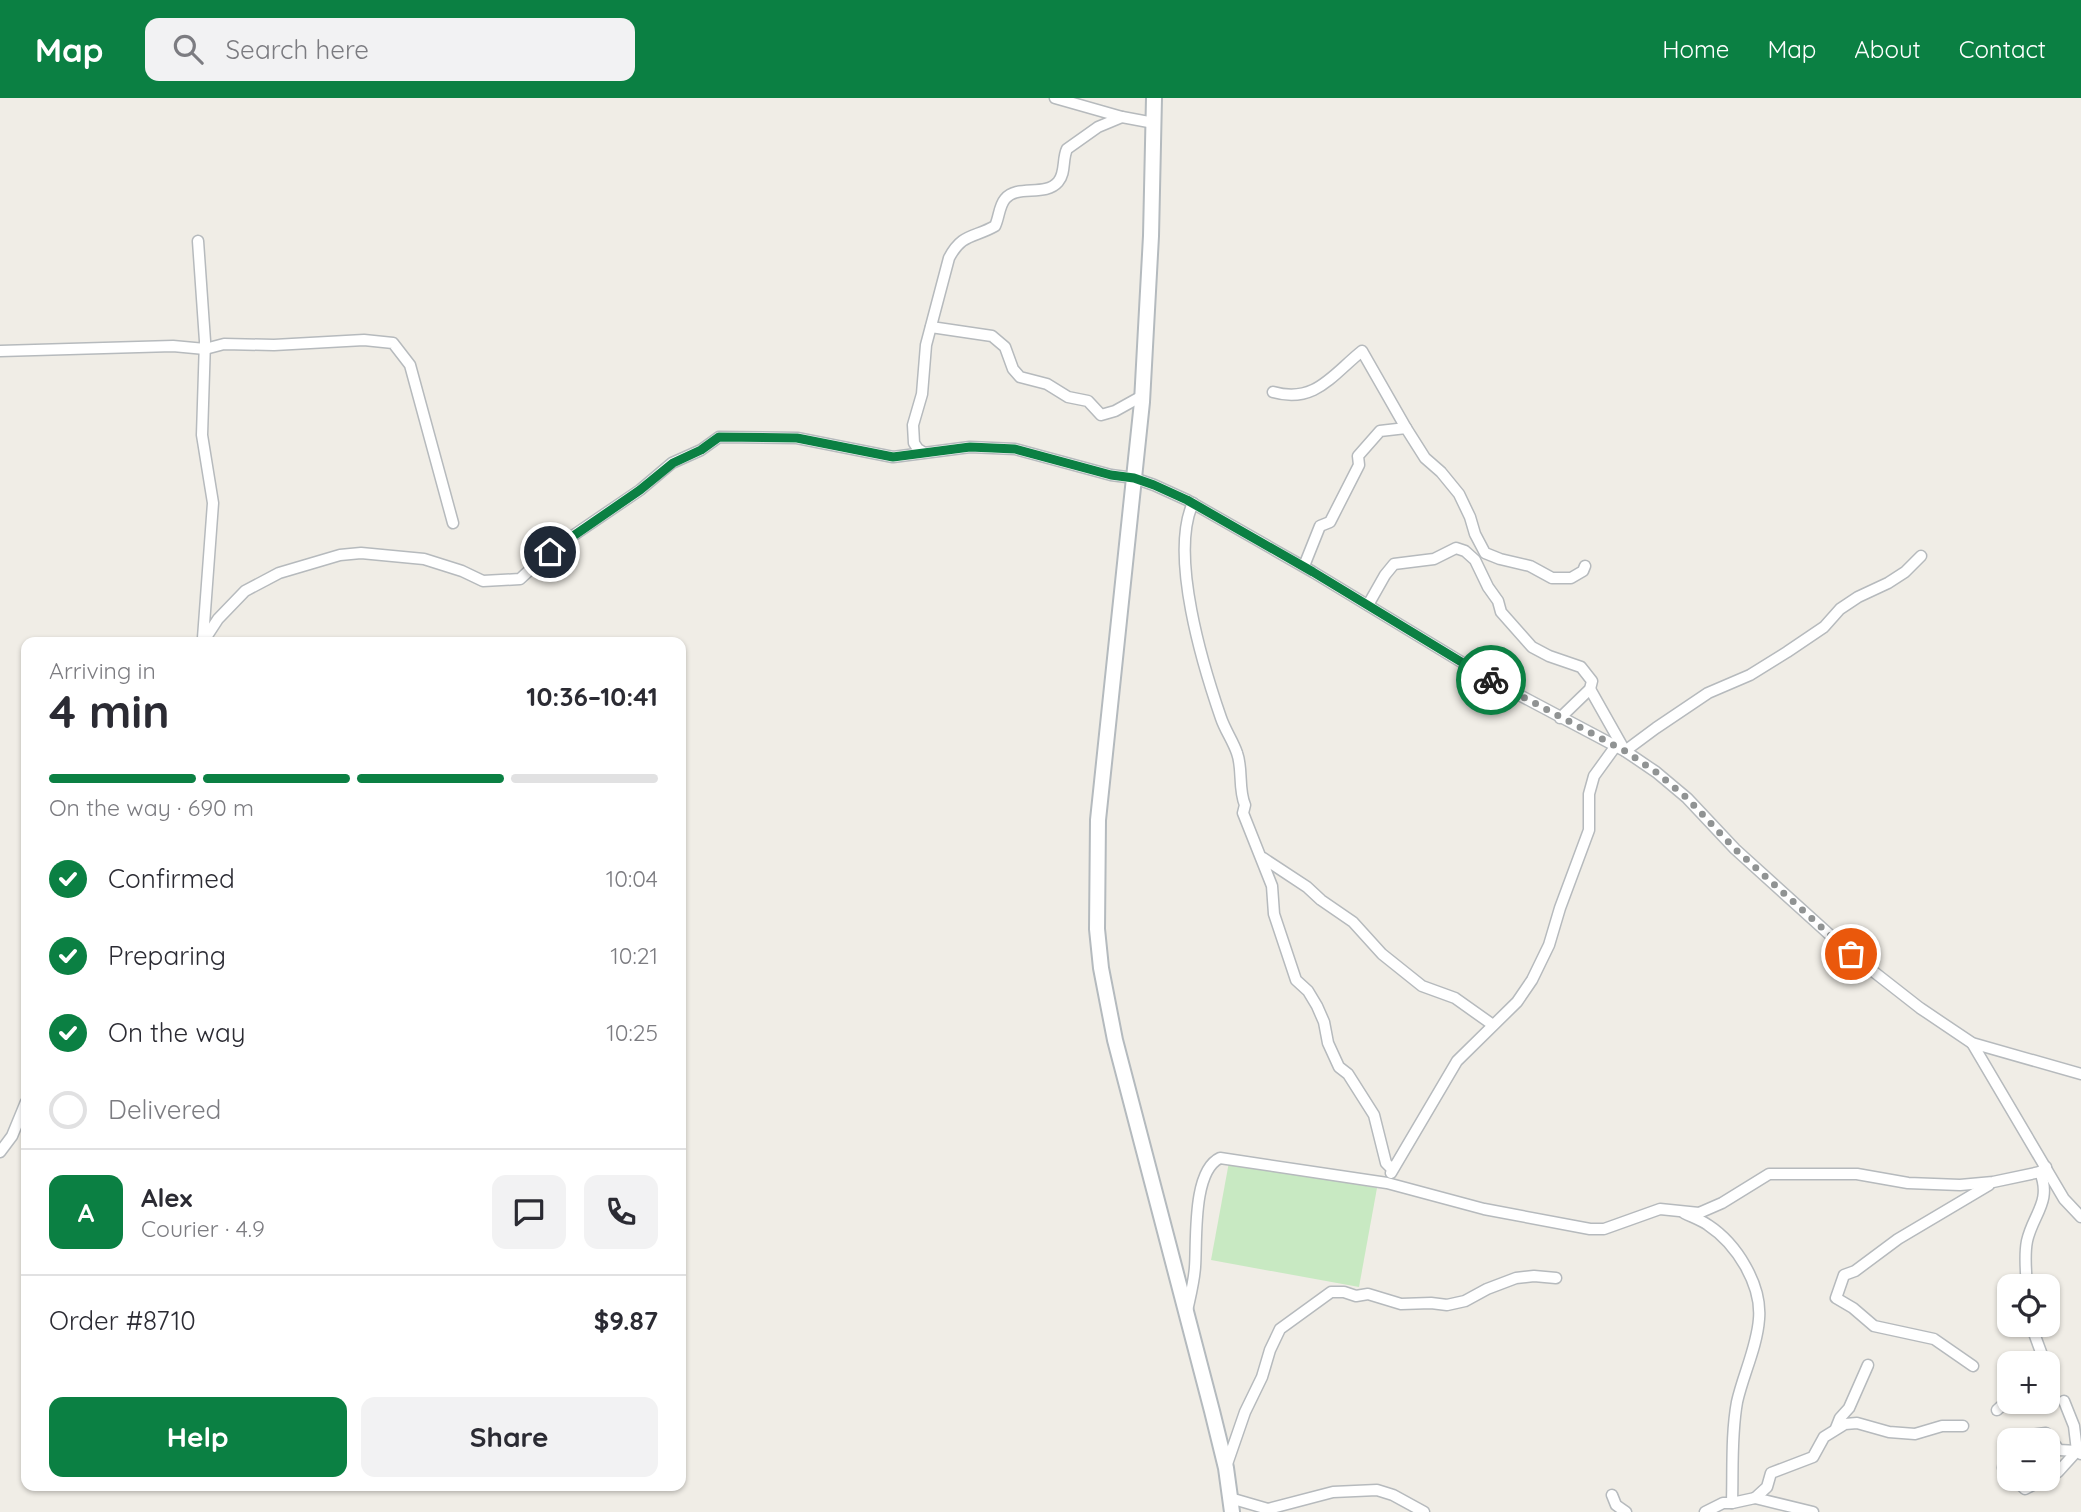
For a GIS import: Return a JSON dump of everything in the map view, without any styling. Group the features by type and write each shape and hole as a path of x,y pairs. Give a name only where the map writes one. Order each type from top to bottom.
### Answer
{"main road":[{"path":"1157,99 1153,123 1142,396 1098,820 1097,929 1101,968 1115,1040 1226,1468 1231,1505"}],"street":[{"path":"1055,98 1153,123"},
{"path":"923,452 914,443 913,425 922,394 924,355 949,258 964,238 995,226 1003,201 1010,195 1047,189 1055,185 1060,180 1068,149 1098,127 1122,117"},
{"path":"198,241 205,349 202,435 213,503 203,637"},
{"path":"931,327 992,336 1005,347 1013,369 1020,377 1047,384 1068,397 1087,401 1101,415 1115,411 1142,396"},
{"path":"0,351 173,346 205,349 224,344 275,345 364,340 393,343 410,366 453,523"},
{"path":"1273,391 1288,396 1307,394 1362,351 1376,380 1389,396 1425,458 1459,494 1485,553 1530,566 1552,578 1571,578 1583,571 1585,566"},
{"path":"1304,566 1320,526 1330,522 1359,465 1358,456 1380,431 1406,428"},
{"path":"206,637 218,619 245,591 279,573 340,555 361,553 424,559 461,571 483,582 520,579 550,552 640,490 673,463 701,450 719,437 797,438 893,457 970,447 1015,449 1134,478 1194,503 1304,566 1491,680 1620,749 1656,772 1687,798 1735,849 1851,954 1920,1008 1972,1043 2081,1074"},
{"path":"1194,503 1189,513 1185,543 1189,598 1203,660 1222,721 1238,754 1245,806 1243,813 1272,886 1274,914 1296,980 1308,991 1317,1006 1324,1022 1328,1043 1339,1067 1348,1074 1374,1115 1386,1163 1392,1169"},
{"path":"1368,606 1394,564 1434,559 1456,548 1465,551 1475,560 1498,601 1501,612 1532,647 1581,667 1592,681 1590,690 1560,718"},
{"path":"1387,1183 1392,1169 1457,1061 1517,1002 1532,980 1549,945 1589,830 1589,794 1594,776 1620,749 1708,693 1750,675 1797,646 1824,628 1840,610 1858,597 1905,572 1921,556"},
{"path":"1590,690 1620,749"},
{"path":"1263,858 1353,922 1382,954 1422,986 1455,998 1493,1025"},
{"path":"1972,1043 2043,1169 2064,1199 2081,1217"},
{"path":"0,1152 12,1136 21,1114"},
{"path":"1187,1315 1195,1269 1198,1202 1205,1177 1214,1161 1231,1158 1290,1170 1387,1183 1484,1209 1590,1229 1604,1229 1660,1209 1699,1213 1769,1174 1857,1174 1937,1185 1993,1182 2043,1169"},
{"path":"2027,1274 2027,1243 2043,1202 2043,1169"},
{"path":"1973,1366 1934,1339 1874,1326 1853,1307 1836,1298 1844,1275 1855,1271 1898,1239 1993,1182"},
{"path":"1683,1213 1711,1227 1750,1270 1759,1308 1759,1322 1734,1424 1732,1503"},
{"path":"1226,1468 1245,1412 1280,1329 1331,1292 1356,1296 1368,1294 1401,1304 1447,1305 1465,1301 1517,1278 1556,1278"},
{"path":"1836,1428 1849,1408 1868,1365"},
{"path":"2064,1401 2074,1426 2079,1452"},
{"path":"1755,1498 1767,1487 1771,1473 1813,1457 1824,1437 1845,1424 1857,1423 1889,1432 1915,1434 1942,1426 1963,1426"},
{"path":"2060,1450 2079,1452"},
{"path":"2060,1470 2079,1452"},
{"path":"1231,1505 1268,1508 1333,1492 1377,1490 1393,1495 1424,1512"},
{"path":"1612,1495 1616,1505 1626,1512"},
{"path":"1705,1512 1723,1503 1755,1498 1812,1512"}],"green space":[{"path":"1229,1162 1377,1188 1359,1287 1211,1260"}],"way so far":[{"path":"1491,680 1625,751 1656,772 1687,798 1735,849 1851,954"}],"route":[{"path":"550,552 640,490 680,458 701,450 719,437 797,438 893,457 970,447 1015,449 1111,475 1134,478 1187,500 1313,572 1491,680"}]}
